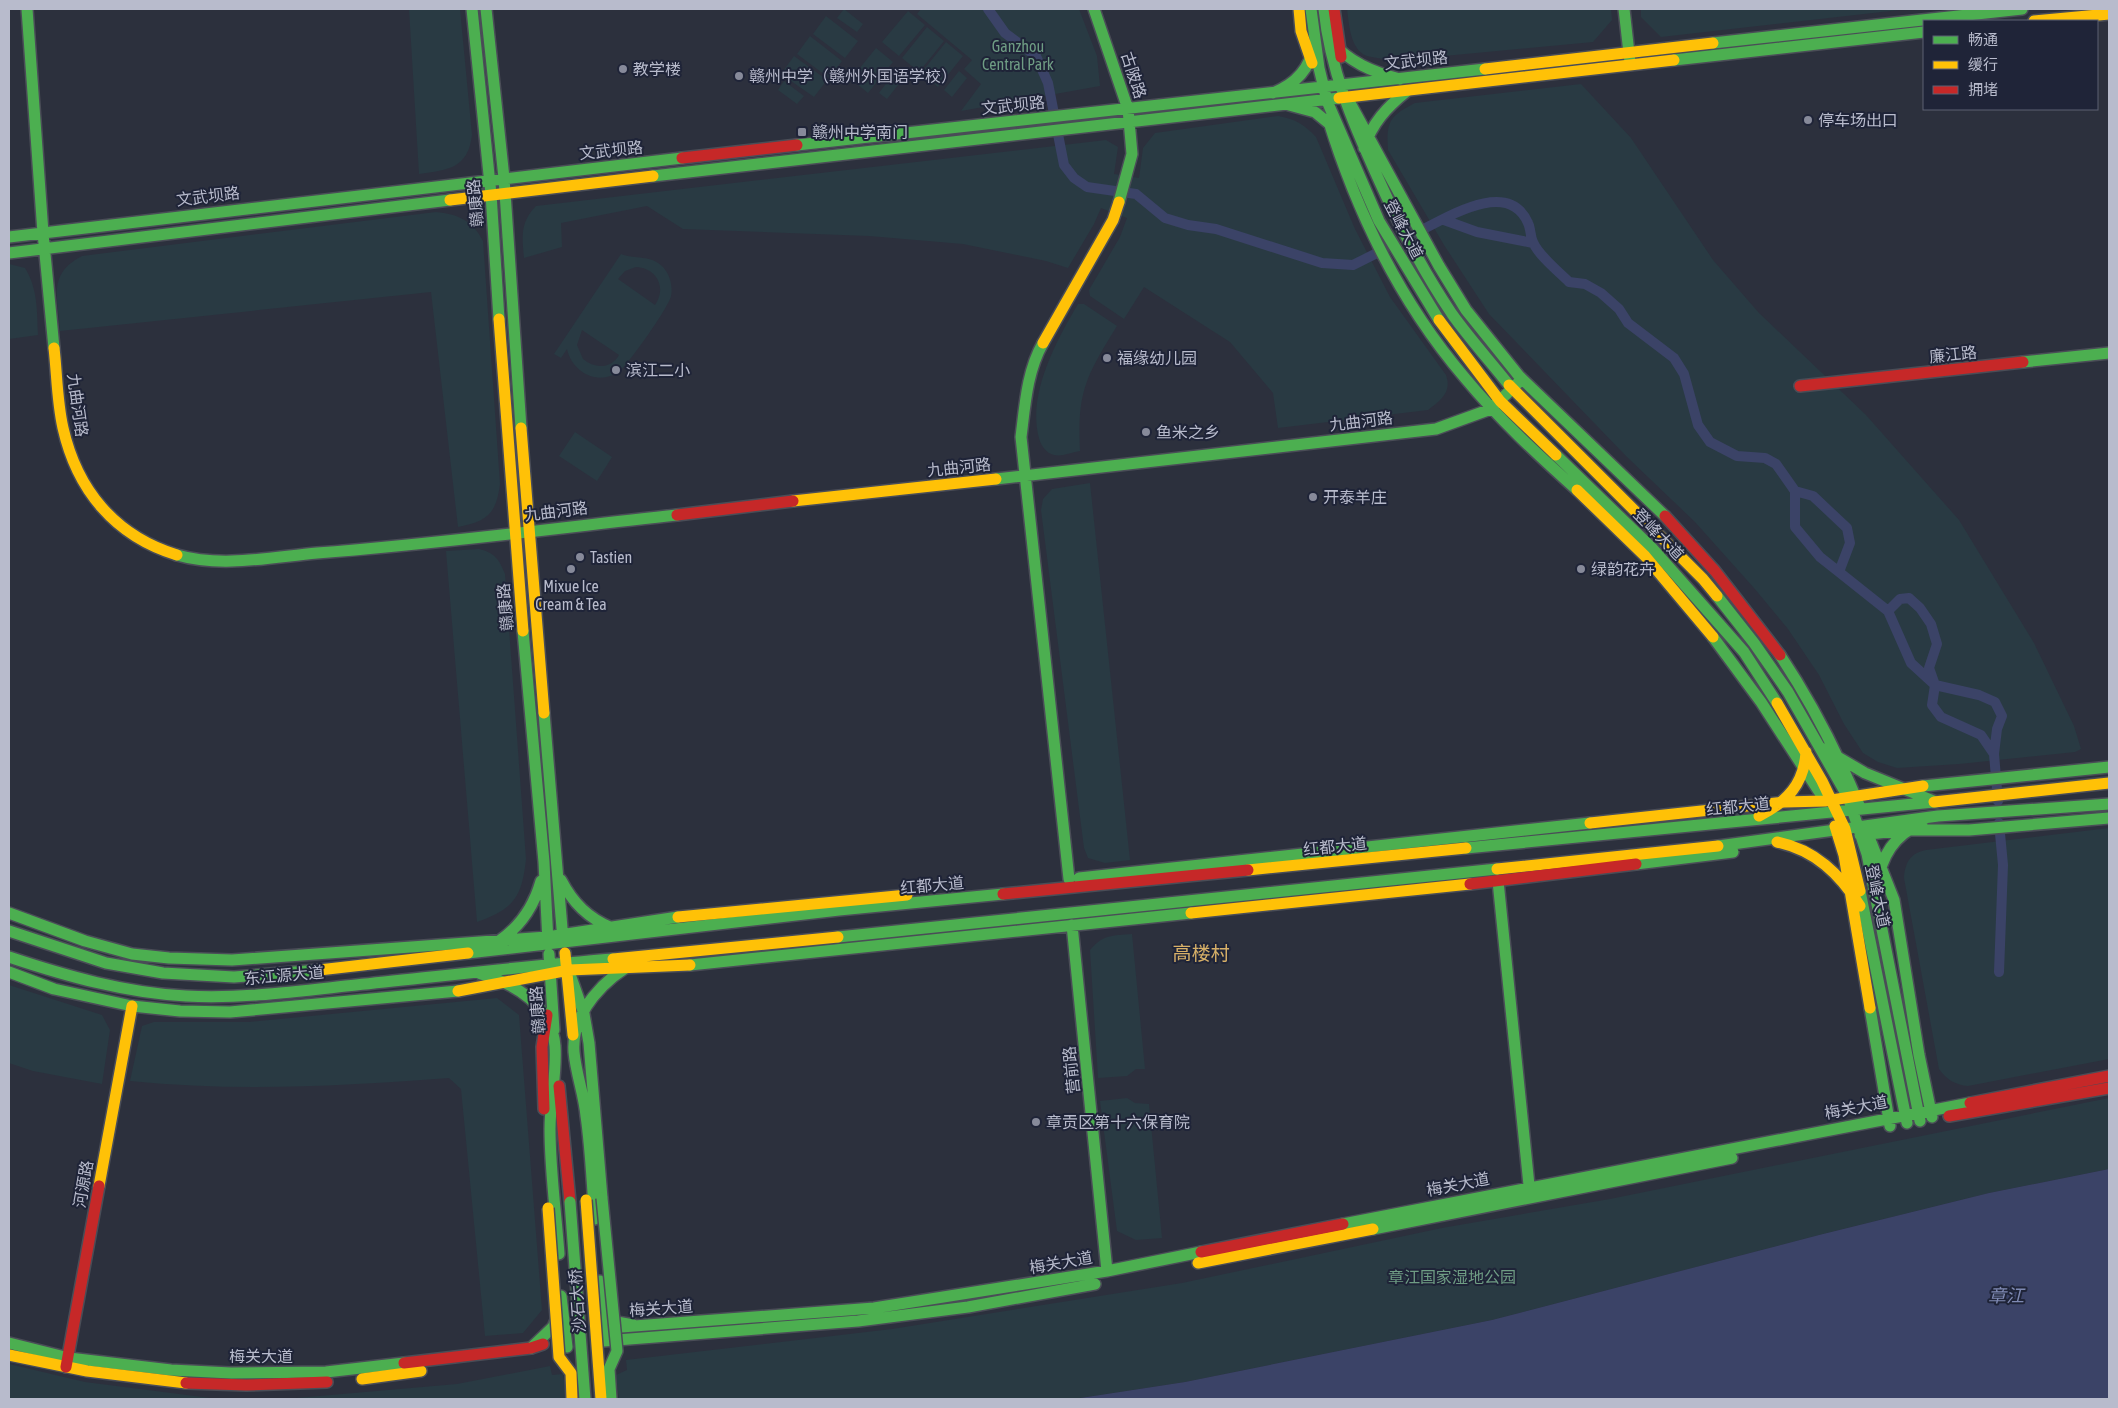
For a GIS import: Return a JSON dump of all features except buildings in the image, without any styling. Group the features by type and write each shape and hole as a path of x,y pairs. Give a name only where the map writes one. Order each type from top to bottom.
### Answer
{"main road":[{"name":"九曲河路","path":"27,9 43,233 62,426 70,455 82,483 115,522 158,549 192,560 221,562 372,549 1436,429 1496,405 1522,379"},
{"name":"赣康路","path":"472,9 490,179 514,533 544,862 555,1044 570,1202"},
{"name":"赣康路","path":"486,9 504,178 528,531 586,1200"},
{"name":"古陂路","path":"1070,879 1021,437 1027,387 1036,355 1043,339 1113,220 1125,186 1132,154 1131,124 1128,109 1094,9"},
{"path":"1298,9 1301,31 1321,87"},
{"name":"登峰大道","path":"1311,9 1321,87 1325,101 1379,221 1414,282 1442,325 1496,405 1652,548 1744,652 1806,752 1829,800 1842,833 1866,915 1906,1119"},
{"name":"登峰大道","path":"1324,9 1327,37 1345,98 1364,148 1394,214 1425,272 1453,315 1512,390 1703,579 1754,643 1788,692 1818,744 1852,796 1863,830 1919,1116"},
{"path":"1334,9 1341,53 1341,84"},
{"path":"1624,9 1631,65"},
{"name":"文武坝路","path":"9,237 490,179 2022,9"},
{"path":"2045,20 2109,14 2109,9"},
{"name":"文武坝路","path":"9,253 504,192 1131,124 1923,32"},
{"path":"1273,93 1295,82 1311,59 1314,35"},
{"path":"1327,37 1341,53 1366,70 1400,79"},
{"path":"1364,148 1368,133 1385,108 1407,91"},
{"path":"1345,98 1368,133 1439,266 1466,310 1522,379 1671,522 1715,571 1775,647 1804,691 1841,761 1852,796"},
{"path":"1325,101 1338,152 1366,224 1401,290 1432,335 1496,405 1645,556 1731,660 1764,704 1805,768 1829,800"},
{"path":"1289,105 1307,109 1329,122 1344,142"},
{"name":"廉江路","path":"1800,386 2109,353"},
{"path":"1818,744 1841,761 1869,776 1900,788 1917,792 1936,802"},
{"path":"1749,821 1784,802 1799,784 1805,768 1806,752"},
{"path":"563,937 609,927 671,918 1070,879 1784,802 1829,800 1900,788 1965,783 2109,767"},
{"name":"红都大道","path":"563,937 653,932 838,910 1749,821 2109,783"},
{"path":"567,968 660,955 1842,833 1938,816 2060,809 2109,804"},
{"path":"1878,906 1878,878 1890,846 1906,830 1938,816"},
{"path":"1863,830 1969,830 2109,818"},
{"path":"1863,830 1881,866 1894,900 1919,1055 1932,1114"},
{"path":"9,972 54,989 132,1006 180,1011 230,1012 351,1002 473,988 550,969 674,967 1498,881 1788,844 1842,833"},
{"path":"1842,833 1848,887 1889,1122"},
{"path":"1768,840 1788,844 1824,863 1848,887 1866,915"},
{"path":"472,952 501,940 519,924 531,907 539,888 544,862"},
{"path":"558,871 566,890 578,906 594,919 609,927 632,932 653,932"},
{"path":"1498,881 1530,1199"},
{"path":"9,913 100,946 134,954 187,959 232,960 501,940 548,939"},
{"name":"营前路","path":"1072,925 1107,1271"},
{"name":"东江源大道","path":"9,931 106,963 163,973 234,977 338,968 472,952 563,937"},
{"path":"606,1341 586,1112 573,1045 584,1014 602,985 623,968 639,960 660,955"},
{"name":"东江源大道","path":"9,956 66,975 139,990 186,996 248,994 472,973 550,969"},
{"path":"567,968 584,1014 589,1043 617,1351 609,1369 611,1399"},
{"path":"550,969 547,1019 542,1047 548,1208 559,1357 571,1373 572,1399"},
{"path":"472,973 503,981 524,994 547,1019 555,1044 550,1113 566,1341"},
{"name":"河源路","path":"67,1364 132,1006"},
{"name":"梅关大道","path":"1932,1114 2109,1076"},
{"name":"梅关大道","path":"9,1343 67,1364 231,1373 326,1372 531,1348 566,1341 605,1329 633,1325 770,1318 874,1308 1107,1271 1528,1187 1919,1116 2109,1088"},
{"name":"梅关大道","path":"9,1355 172,1383 220,1385 325,1382 396,1375 544,1354 566,1341 606,1341 770,1330 968,1307 1530,1199 1889,1122"},
{"name":"沙石大桥","path":"586,1200 601,1399"},
{"name":"沙石大桥","path":"570,1202 585,1399"},
{"path":"531,1348 552,1327 562,1298"},
{"path":"602,1300 605,1310 613,1318 622,1324 633,1325"}],"green space":[{"path":"409,9 460,9 472,135 470,146 461,161 448,169 419,174"},
{"path":"844,9 863,24 857,32 837,18"},
{"name":"Ganzhou Central Park","path":"921,9 1079,9 1097,56 1100,86 961,111 981,84 964,69 972,60 917,14"},
{"path":"1347,9 1611,9 1612,20 1593,42 1391,61 1361,53 1351,36"},
{"path":"1641,9 1908,9 1661,37 1641,17"},
{"path":"908,11 925,25 899,56 882,42"},
{"path":"826,16 858,41 845,58 813,34"},
{"path":"927,27 944,41 919,72 902,58"},
{"path":"810,36 842,61 829,78 797,54"},
{"path":"946,42 963,56 938,87 921,73"},
{"path":"876,48 893,62 868,93 851,79"},
{"path":"794,56 827,80 814,97 781,74"},
{"path":"959,71 967,78 952,97 944,90"},
{"path":"894,73 902,80 887,99 879,93"},
{"path":"784,81 804,96 797,104 778,90"},
{"path":"1581,84 1631,138 1713,260 1759,313 1866,415 1959,520 2034,643 2074,726 2081,749 2075,752 1959,764 1897,768 1878,762 1863,753 1844,724 1819,675 1788,629 1754,588 1695,522 1626,456 1489,314 1444,245 1388,150 1388,132 1391,120 1415,103"},
{"path":"1278,116 1299,123 1316,137 1355,229 1390,297 1446,375 1448,386 1444,395 1428,410 1278,428 1273,393 1230,342 1144,287 1124,319 1090,296 1089,290 1120,237 1127,218 1101,208 1094,224 1068,268 1046,261 963,244 869,236 683,229 647,206 561,223 562,247 524,258 523,230 527,218 536,206 1106,140 1118,147 1114,174 1139,178 1143,148 1155,133"},
{"path":"436,212 464,220 475,228 483,241 500,484 493,510 483,519 476,522 458,527 431,292 60,331 57,298 59,279 71,263 82,256"},
{"path":"621,254 653,260 663,267 669,277 672,288 669,302 648,335 620,371 612,376 603,378 587,375 574,364 567,349 561,358 554,354","holes":["636,267 650,271 658,280 660,292 655,305 618,279 625,271","582,330 619,355 616,360 607,365 598,366 583,359 577,345"]},
{"path":"9,264 25,268 29,276 35,292 38,335 9,339"},
{"path":"1078,304 1084,304 1117,326 1098,358 1086,385 1080,414 1080,451 1057,455 1046,451 1040,441 1036,421 1037,404 1040,386 1053,351"},
{"path":"575,432 612,457 597,481 559,456"},
{"path":"1090,483 1130,860 1105,863 1088,858 1084,848 1041,510 1043,499 1052,489"},
{"path":"479,549 489,552 496,557 505,574 526,859 522,883 514,900 500,912 477,922 446,551"},
{"path":"2109,828 2109,1059 1968,1086 1951,1081 1939,1069 1904,878 1909,859 1926,850"},
{"path":"1132,934 1145,1069 1136,1069 1127,1076 1098,1078 1090,950 1104,938"},
{"path":"9,985 102,1015 110,1030 102,1084 33,1071 9,1063"},
{"path":"497,998 519,1015 542,1310 523,1333 485,1336 461,1089 449,1078 290,1087 210,1086 130,1081 142,1026 154,1022 249,1022"},
{"path":"1127,1098 1135,1103 1149,1104 1162,1238 1136,1240 1117,1231 1100,1101"},
{"name":"章江国家湿地公园","path":"2109,1098 2109,1169 1989,1193 1492,1320 1185,1382 1074,1399 619,1399 616,1375 627,1370 626,1360 892,1329 1182,1283 1442,1228 1610,1199"},
{"path":"9,1364 85,1382 218,1399 9,1399"},
{"path":"550,1366 552,1375 563,1374 567,1399 285,1399 457,1384"}],"water":[{"name":"章江","path":"2109,1169 2109,1399 1074,1399 1185,1382 1492,1320 1989,1193"}],"waterway":[{"path":"988,9 1005,33 1036,56 1048,83 1064,165 1074,178 1087,187 1136,194 1165,218 1188,225 1216,229 1322,263 1353,265 1385,249"},
{"path":"1416,233 1475,205 1491,202 1506,203 1519,210 1528,223 1532,240 1536,247 1544,258 1569,282 1585,284 1601,293 1619,309 1628,323 1674,358 1684,374 1698,425 1710,442 1737,456 1765,458 1776,464 1795,491 1813,496 1847,528 1850,543 1839,572 1888,611 1900,599 1909,598 1920,608 1931,624 1937,644 1929,668 1935,685 1932,705 1941,717 1981,735 1994,754 1998,801"},
{"path":"1444,220 1477,232 1533,243"},
{"path":"1795,491 1795,527 1820,557 1839,572"},
{"path":"1888,611 1911,663 1935,685 1979,695 1995,702 2002,716 1997,729 1994,754"},
{"path":"1999,823 2003,865 1999,972"}],"traffic: fast":[{"path":"27,9 43,233 54,348"},
{"path":"472,9 491,194 499,319"},
{"path":"486,9 504,178 521,428"},
{"path":"1094,9 1128,109 1132,154 1119,202"},
{"path":"1311,9 1319,68 1327,101 1379,221 1439,320"},
{"path":"1324,9 1331,53 1344,96 1394,213 1441,298 1472,341 1509,385"},
{"path":"1624,9 1630,62"},
{"path":"1713,43 2022,9"},
{"path":"1674,60 1923,32"},
{"path":"1330,40 1353,60 1380,73 1400,79"},
{"path":"1273,93 1289,85 1301,75 1309,61 1314,45"},
{"path":"797,145 1485,69"},
{"path":"1364,148 1371,131 1381,116 1407,91"},
{"path":"653,176 1339,98"},
{"path":"1350,103 1439,266 1466,310 1519,376 1665,516"},
{"path":"1289,105 1315,112 1337,130"},
{"path":"1328,119 1352,188 1367,222 1383,255 1420,319 1465,378 1491,408 1577,490"},
{"path":"9,237 682,158"},
{"path":"9,253 450,200"},
{"path":"1043,343 1030,377 1021,437 1069,879"},
{"path":"2023,362 2109,353"},
{"path":"996,479 1436,429 1491,409 1522,379"},
{"path":"1556,455 1652,548 1744,652 1777,703"},
{"path":"177,555 212,561 247,560 677,515"},
{"path":"1717,596 1754,643 1788,692 1848,797 1867,854 1920,1121"},
{"path":"523,631 544,862 548,942"},
{"path":"1713,637 1761,702 1822,796"},
{"path":"1780,655 1803,691 1823,728 1859,805"},
{"path":"544,713 563,940"},
{"path":"1824,749 1865,773 1936,802"},
{"path":"1923,786 2109,767"},
{"path":"1466,848 1934,802"},
{"path":"1718,846 1938,816 2109,804"},
{"path":"1860,835 1906,830 1969,830 2109,818"},
{"path":"1079,878 1590,823"},
{"path":"1877,886 1882,865 1890,848 1904,834 1922,823"},
{"path":"1865,827 1894,900 1919,1055 1932,1117"},
{"path":"1636,864 1733,852"},
{"path":"838,937 1497,869"},
{"path":"561,880 582,909 596,920 612,928"},
{"path":"499,941 514,929 526,915 535,899 541,881"},
{"path":"1498,881 1530,1195"},
{"path":"1860,891 1907,1123"},
{"path":"468,953 839,910 1003,894"},
{"path":"9,913 85,941 132,954 169,958 232,960 547,937 678,917"},
{"path":"690,965 1191,913"},
{"path":"1072,925 1107,1271"},
{"path":"9,931 106,963 163,973 234,977 319,970"},
{"path":"549,954 554,1030"},
{"path":"9,957 52,971 119,987 164,994 207,997 293,992 613,959"},
{"path":"595,1219 588,1129 575,1060 575,1037 578,1023 593,997 614,976 639,960"},
{"path":"9,972 54,989 132,1006 180,1011 230,1012 458,991"},
{"path":"481,974 507,984 530,999 547,1019 552,1032 555,1056 550,1145 559,1254"},
{"path":"571,977 584,1014 589,1043 602,1198"},
{"path":"1870,1008 1890,1126"},
{"path":"1343,1224 1970,1103"},
{"path":"1373,1229 1732,1158"},
{"path":"602,1198 617,1351 609,1369 611,1399"},
{"path":"570,1202 585,1399"},
{"path":"621,1327 874,1308 1107,1271 1201,1252"},
{"path":"600,1281 606,1341"},
{"path":"604,1341 858,1321 968,1307 1095,1284"},
{"path":"561,1296 567,1347"},
{"path":"605,1310 617,1322 633,1325"},
{"path":"531,1348 553,1327 559,1313"},
{"path":"9,1343 69,1358 171,1370 231,1373 326,1372 404,1363"}],"traffic: slow":[{"path":"1299,9 1301,31 1312,63"},
{"path":"2045,20 2109,14"},
{"path":"1485,69 1713,43"},
{"path":"1339,98 1674,60"},
{"path":"450,200 653,176"},
{"path":"1043,343 1113,220 1119,202"},
{"path":"499,319 523,631"},
{"path":"1439,320 1500,401 1556,455"},
{"path":"54,348 58,398 63,428 69,450 89,490 102,508 117,523 155,547 177,555"},
{"path":"1509,385 1703,579 1717,596"},
{"path":"521,428 544,713"},
{"path":"793,501 996,479"},
{"path":"1577,490 1645,556 1713,637"},
{"path":"1777,703 1822,781 1845,829 1860,891"},
{"path":"1759,816 1778,805 1798,783 1805,763 1806,752"},
{"path":"1934,802 2109,783"},
{"path":"1590,823 1784,802 1825,801 1923,786"},
{"path":"1835,826 1844,855 1870,1008"},
{"path":"1777,842 1815,857 1835,874 1860,906"},
{"path":"1497,869 1718,846"},
{"path":"1248,870 1466,848"},
{"path":"1191,913 1470,884"},
{"path":"678,917 907,895"},
{"path":"613,959 838,937"},
{"path":"319,970 468,953"},
{"path":"565,953 573,1035"},
{"path":"458,991 569,970 690,965"},
{"path":"99,1186 132,1006"},
{"path":"586,1200 601,1399"},
{"path":"548,1208 559,1357 571,1373 572,1399"},
{"path":"1198,1263 1373,1229"},
{"path":"9,1355 87,1371 186,1383"},
{"path":"362,1379 421,1371"}],"traffic: jam":[{"path":"1334,9 1341,57"},
{"path":"682,158 797,145"},
{"path":"1800,386 2023,362"},
{"path":"677,515 793,501"},
{"path":"1665,516 1715,571 1780,655"},
{"path":"1470,884 1636,864"},
{"path":"1003,894 1248,870"},
{"path":"544,1109 542,1047 547,1015"},
{"path":"1970,1103 2109,1076"},
{"path":"559,1086 570,1202"},
{"path":"1949,1116 2109,1088"},
{"path":"66,1367 99,1186"},
{"path":"1201,1252 1343,1224"},
{"path":"404,1363 531,1348 543,1344"},
{"path":"186,1383 246,1385 327,1382"}],"place":[{"name":"教学楼","path":"623,69"},
{"name":"赣州中学（赣州外国语学校）","path":"739,76"},
{"name":"停车场出口","path":"1808,120"},
{"name":"赣州中学南门","path":"802,132"},
{"name":"福缘幼儿园","path":"1107,358"},
{"name":"滨江二小","path":"616,370"},
{"name":"鱼米之乡","path":"1146,432"},
{"name":"开泰羊庄","path":"1313,497"},
{"name":"Tastien","path":"580,557"},
{"name":"Mixue Ice Cream & Tea","path":"571,569"},
{"name":"绿韵花卉","path":"1581,569"},
{"name":"章贡区第十六保育院","path":"1036,1122"}],"district":[{"name":"高楼村","path":"1201,953"}]}
